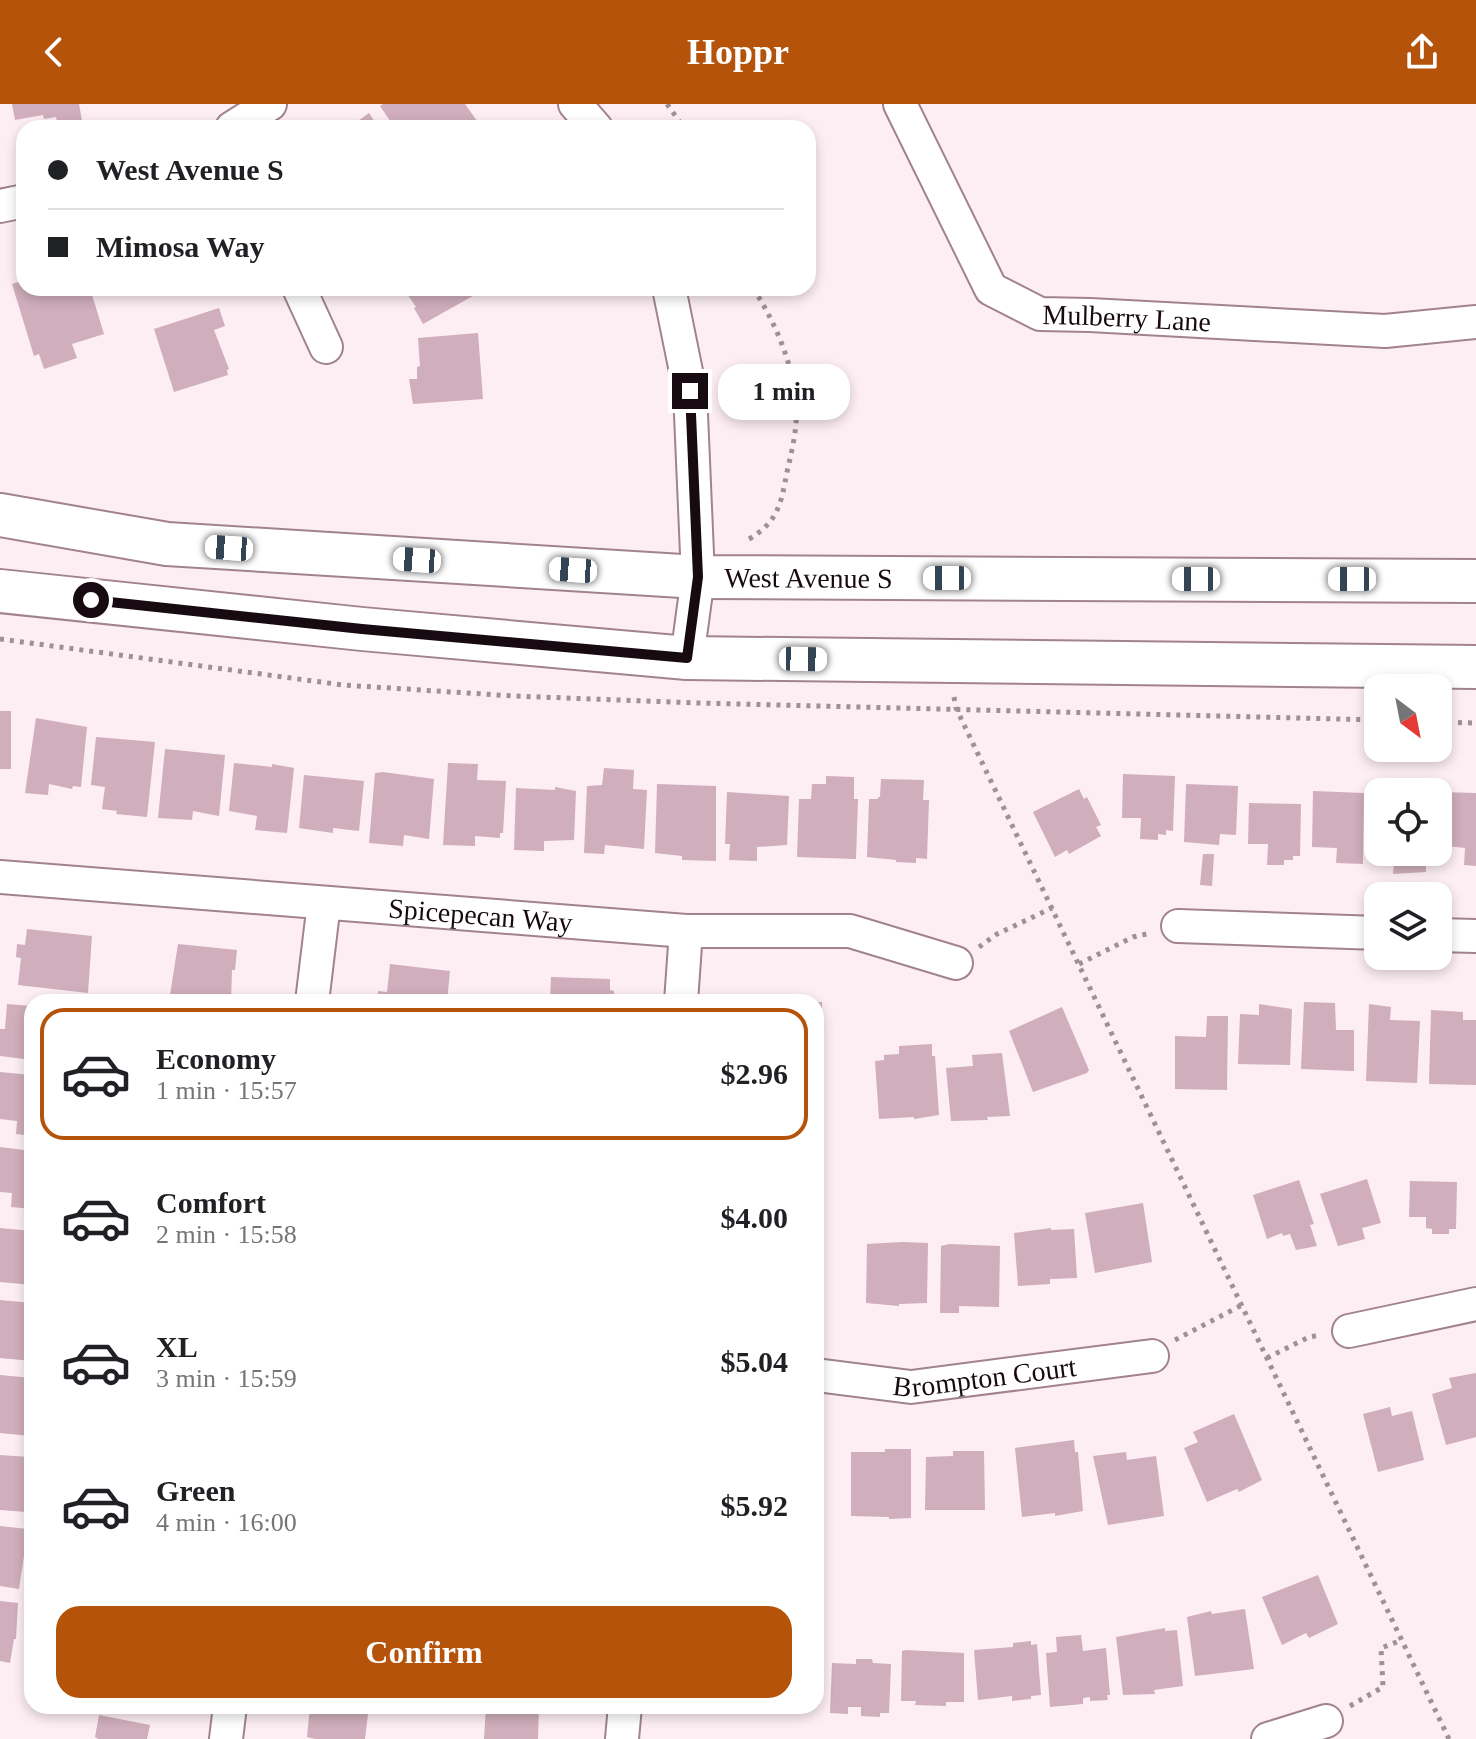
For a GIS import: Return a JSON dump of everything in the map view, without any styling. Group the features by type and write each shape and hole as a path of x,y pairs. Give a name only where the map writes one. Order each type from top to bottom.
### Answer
{"street":[{"path":"245,120 270,104"},
{"path":"575,104 589,120"},
{"name":"Mulberry Lane","path":"900,104 991,289 1040,314 1385,331 1476,322"},
{"path":"303,296 326,347"},
{"path":"671,296 690,391 697,562 687,658"},
{"name":"West Avenue S","path":"0,515 167,544 697,562 1476,581"},
{"path":"0,591 362,629 687,658 1476,667"},
{"name":"Spicepecan Way","path":"0,877 686,931 850,931 956,963"},
{"path":"313,994 324,903"},
{"path":"1178,926 1364,933"},
{"path":"682,994 686,931"},
{"path":"1452,935 1476,936"},
{"path":"1349,1331 1476,1304"},
{"name":"Brompton Court","path":"824,1376 911,1387 1152,1356"},
{"path":"226,1739 229,1714"},
{"path":"622,1739 624,1714"},
{"path":"1268,1739 1326,1721"}],"path":[{"path":"697,562 767,529 780,505 795,432 796,403 785,350 757,296"},
{"path":"947,661 956,708 1449,1739"},
{"path":"1452,722 1476,723"},
{"path":"956,963 997,934 1052,908"},
{"path":"1079,964 1133,937 1178,926"},
{"path":"1152,1356 1185,1333 1242,1305"},
{"path":"1267,1358 1309,1337 1349,1331"},
{"path":"1326,1721 1383,1687 1381,1648 1402,1640"}],"building":[{"path":"12,104 79,104 82,120 44,119 43,115 15,120"},
{"path":"465,104 476,120 390,120 380,106"},
{"path":"369,113 374,120 359,120"},
{"path":"16,283 16,296 92,296 104,334 72,344 77,358 44,369 39,354 34,356 12,284"},
{"path":"408,296 473,296 423,324"},
{"path":"219,308 225,326 214,330 229,369 228,375 174,392 154,329"},
{"path":"478,333 483,399 413,404 409,379 417,379 417,367 420,366 418,338"},
{"path":"0,711 11,711 11,769 0,769"},
{"path":"36,718 87,727 81,787 73,786 72,789 49,784 48,795 25,793"},
{"path":"96,737 155,742 147,817 116,814 117,811 102,809 105,787 91,785"},
{"path":"165,749 225,755 219,816 193,811 192,820 158,818"},
{"path":"234,763 294,768 287,833 255,830 257,816 229,811"},
{"path":"448,763 478,764 477,780 506,781 503,833 500,833 500,838 475,836 475,846 443,845"},
{"path":"604,768 634,770 633,789 647,790 644,849 605,845 604,854 584,853 587,786 602,785"},
{"path":"375,773 434,779 429,839 404,835 403,846 369,843"},
{"path":"1123,774 1175,776 1173,831 1166,830 1166,835 1158,834 1158,840 1140,839 1141,818 1122,818"},
{"path":"304,775 364,781 359,831 333,828 333,833 299,828"},
{"path":"826,776 854,777 854,799 858,799 856,859 797,857 799,799 811,799 812,784 826,784"},
{"path":"881,779 924,780 923,800 929,800 927,859 916,858 916,863 867,857 869,799 880,796"},
{"path":"657,784 716,786 716,861 682,860 682,856 655,853"},
{"path":"1186,784 1238,786 1236,835 1220,834 1219,845 1184,842"},
{"path":"555,787 576,791 574,840 544,841 544,851 514,850 516,788 555,790"},
{"path":"1079,789 1084,799 1087,797 1101,825 1096,827 1101,836 1069,854 1067,850 1055,857 1033,812"},
{"path":"1313,791 1364,793 1363,864 1336,863 1337,848 1312,847"},
{"path":"727,792 789,796 787,845 757,847 757,861 729,860 730,844 725,844"},
{"path":"1452,792 1476,793 1476,866 1464,865 1465,848 1452,847"},
{"path":"1249,803 1301,804 1300,856 1284,860 1284,865 1267,865 1268,844 1248,844"},
{"path":"1203,854 1214,854 1212,886 1200,885"},
{"path":"1394,866 1426,866 1426,872 1393,874"},
{"path":"27,929 92,936 88,993 18,985 21,958 16,957 17,944 25,945"},
{"path":"178,944 237,950 231,994 170,994"},
{"path":"390,964 450,971 448,994 378,994 378,991 387,992"},
{"path":"551,977 610,979 610,990 614,991 614,994 550,994"},
{"path":"1304,1002 1335,1003 1336,1030 1354,1030 1354,1071 1301,1069"},
{"path":"7,1004 24,1005 24,1059 0,1056 0,1029 5,1029"},
{"path":"1259,1004 1292,1009 1290,1065 1238,1064 1240,1014 1259,1015"},
{"path":"1369,1004 1391,1007 1390,1020 1420,1021 1417,1083 1366,1081"},
{"path":"1062,1007 1089,1070 1033,1092 1009,1031"},
{"path":"1431,1010 1463,1012 1463,1020 1476,1020 1476,1085 1429,1084"},
{"path":"1207,1016 1228,1016 1227,1090 1175,1089 1175,1036 1206,1037"},
{"path":"932,1044 939,1115 879,1119 875,1061 884,1060 884,1055 899,1054 899,1046"},
{"path":"1002,1053 1010,1116 951,1121 946,1068 973,1066 972,1055"},
{"path":"0,1072 24,1074 24,1135 16,1134 17,1121 0,1119"},
{"path":"0,1147 24,1150 24,1208 11,1207 12,1193 0,1192"},
{"path":"1367,1179 1381,1223 1362,1228 1365,1239 1338,1246 1320,1194"},
{"path":"1299,1180 1314,1224 1310,1225 1317,1246 1296,1250 1290,1234 1283,1236 1282,1233 1267,1239 1253,1195"},
{"path":"1410,1181 1457,1182 1456,1229 1449,1229 1449,1234 1432,1234 1432,1229 1426,1228 1426,1217 1409,1217"},
{"path":"1143,1203 1152,1262 1095,1273 1085,1213"},
{"path":"0,1228 24,1230 24,1284 0,1282"},
{"path":"1051,1228 1074,1229 1077,1278 1050,1279 1050,1284 1018,1286 1014,1233"},
{"path":"928,1243 927,1303 899,1306 866,1303 867,1244"},
{"path":"941,1246 1000,1246 999,1307 959,1306 959,1313 940,1313"},
{"path":"0,1300 24,1302 24,1360 0,1358"},
{"path":"1476,1373 1476,1437 1446,1445 1432,1394 1452,1388 1449,1378"},
{"path":"0,1375 24,1377 24,1435 0,1433"},
{"path":"1390,1407 1392,1416 1412,1411 1424,1460 1378,1472 1363,1414"},
{"path":"1234,1414 1262,1480 1239,1492 1237,1489 1207,1502 1184,1448 1198,1442 1193,1432"},
{"path":"1074,1440 1075,1452 1078,1452 1083,1511 1022,1517 1015,1448"},
{"path":"885,1449 911,1449 911,1518 851,1516 851,1452 885,1452"},
{"path":"953,1451 984,1451 985,1510 925,1510 926,1457 953,1456"},
{"path":"1126,1452 1127,1460 1156,1456 1164,1516 1108,1525 1093,1456"},
{"path":"0,1455 24,1457 24,1512 0,1510"},
{"path":"0,1526 24,1529 19,1589 0,1586"},
{"path":"1318,1575 1338,1624 1309,1638 1306,1633 1282,1645 1262,1597"},
{"path":"0,1601 18,1603 16,1639 10,1663 0,1661"},
{"path":"1245,1609 1254,1669 1195,1676 1187,1617 1211,1611 1212,1614"},
{"path":"1165,1628 1165,1631 1177,1630 1183,1686 1154,1690 1155,1694 1123,1695 1116,1637"},
{"path":"1081,1635 1083,1651 1106,1648 1108,1700 1090,1701 1090,1697 1083,1698 1083,1704 1050,1707 1046,1653 1057,1652 1056,1637"},
{"path":"1031,1641 1031,1645 1037,1644 1041,1695 1012,1701 1012,1696 978,1700 974,1650 1013,1647 1013,1643"},
{"path":"902,1651 964,1653 964,1702 946,1702 946,1706 915,1705 916,1701 901,1701"},
{"path":"856,1659 891,1664 889,1713 880,1713 880,1717 861,1716 861,1707 848,1707 848,1714 830,1713 832,1663 856,1664"},
{"path":"309,1714 368,1714 365,1739 307,1737"},
{"path":"486,1714 539,1714 538,1739 484,1739"},
{"path":"99,1715 150,1725 147,1739 98,1739 95,1737"}],"route":[{"path":"91,600 362,629 687,658 698,577 690,391"}]}
